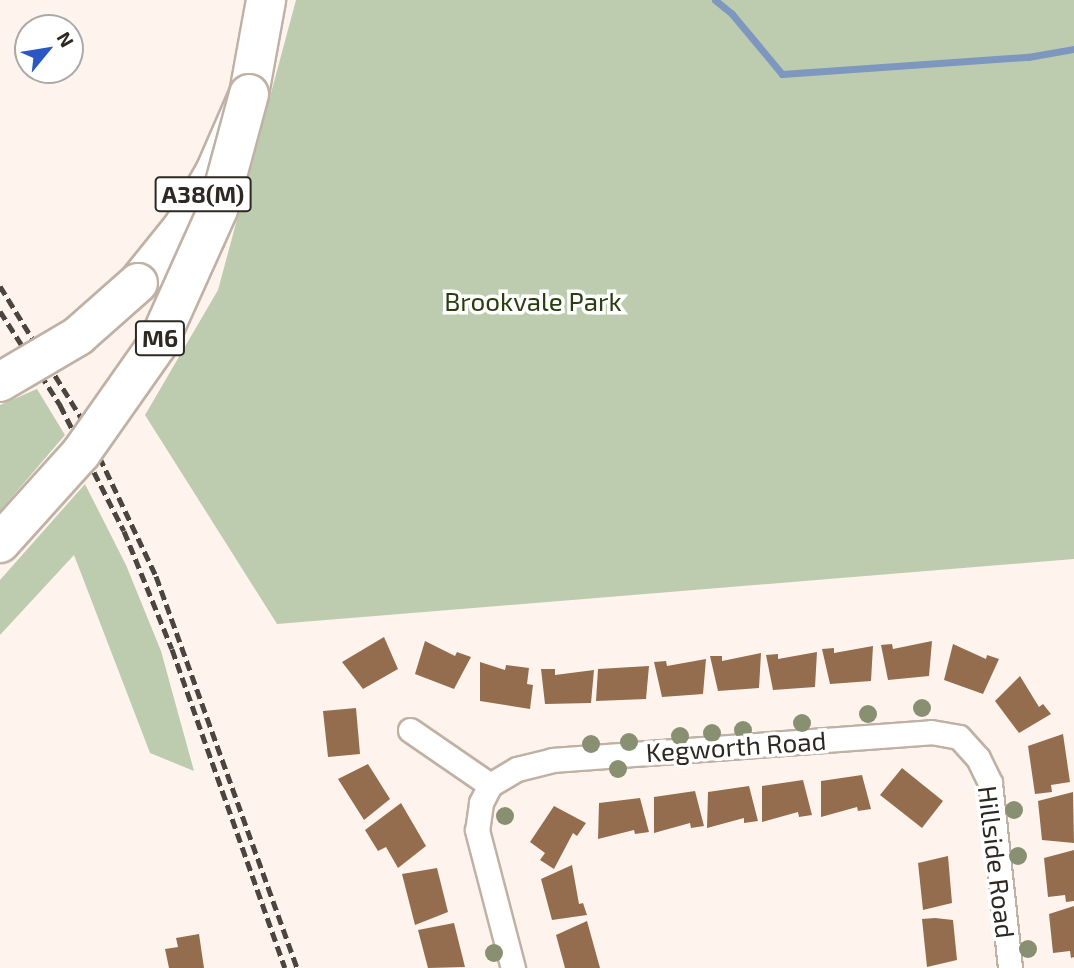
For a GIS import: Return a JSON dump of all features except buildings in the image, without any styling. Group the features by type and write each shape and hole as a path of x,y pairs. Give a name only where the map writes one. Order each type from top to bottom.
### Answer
{"highway":[{"name":"M6","path":"0,543 88,444 157,345 218,209 249,94 266,0"},
{"name":"A38(M)","path":"0,382 78,336 154,265 202,195 249,94"}],"street":[{"path":"410,730 490,785 481,803 477,830 513,968"},
{"name":"Kegworth Road","path":"490,785 517,769 552,760 931,732 959,737 978,758"},
{"name":"Hillside Road","path":"978,758 990,783 1010,968"}],"green space":[{"name":"Brookvale Park","path":"296,0 1074,0 1074,559 277,624 145,415 218,290"},
{"path":"37,389 65,435 0,511 0,405"},
{"path":"85,484 126,565 161,651 194,771 150,753 74,555 0,635 0,580"}],"waterway":[{"path":"715,0 732,14 782,74 1028,57 1074,49"}],"railway":[{"path":"0,286 80,416 156,576 297,968"},
{"path":"0,311 60,405 124,531 172,649 285,968"}]}
